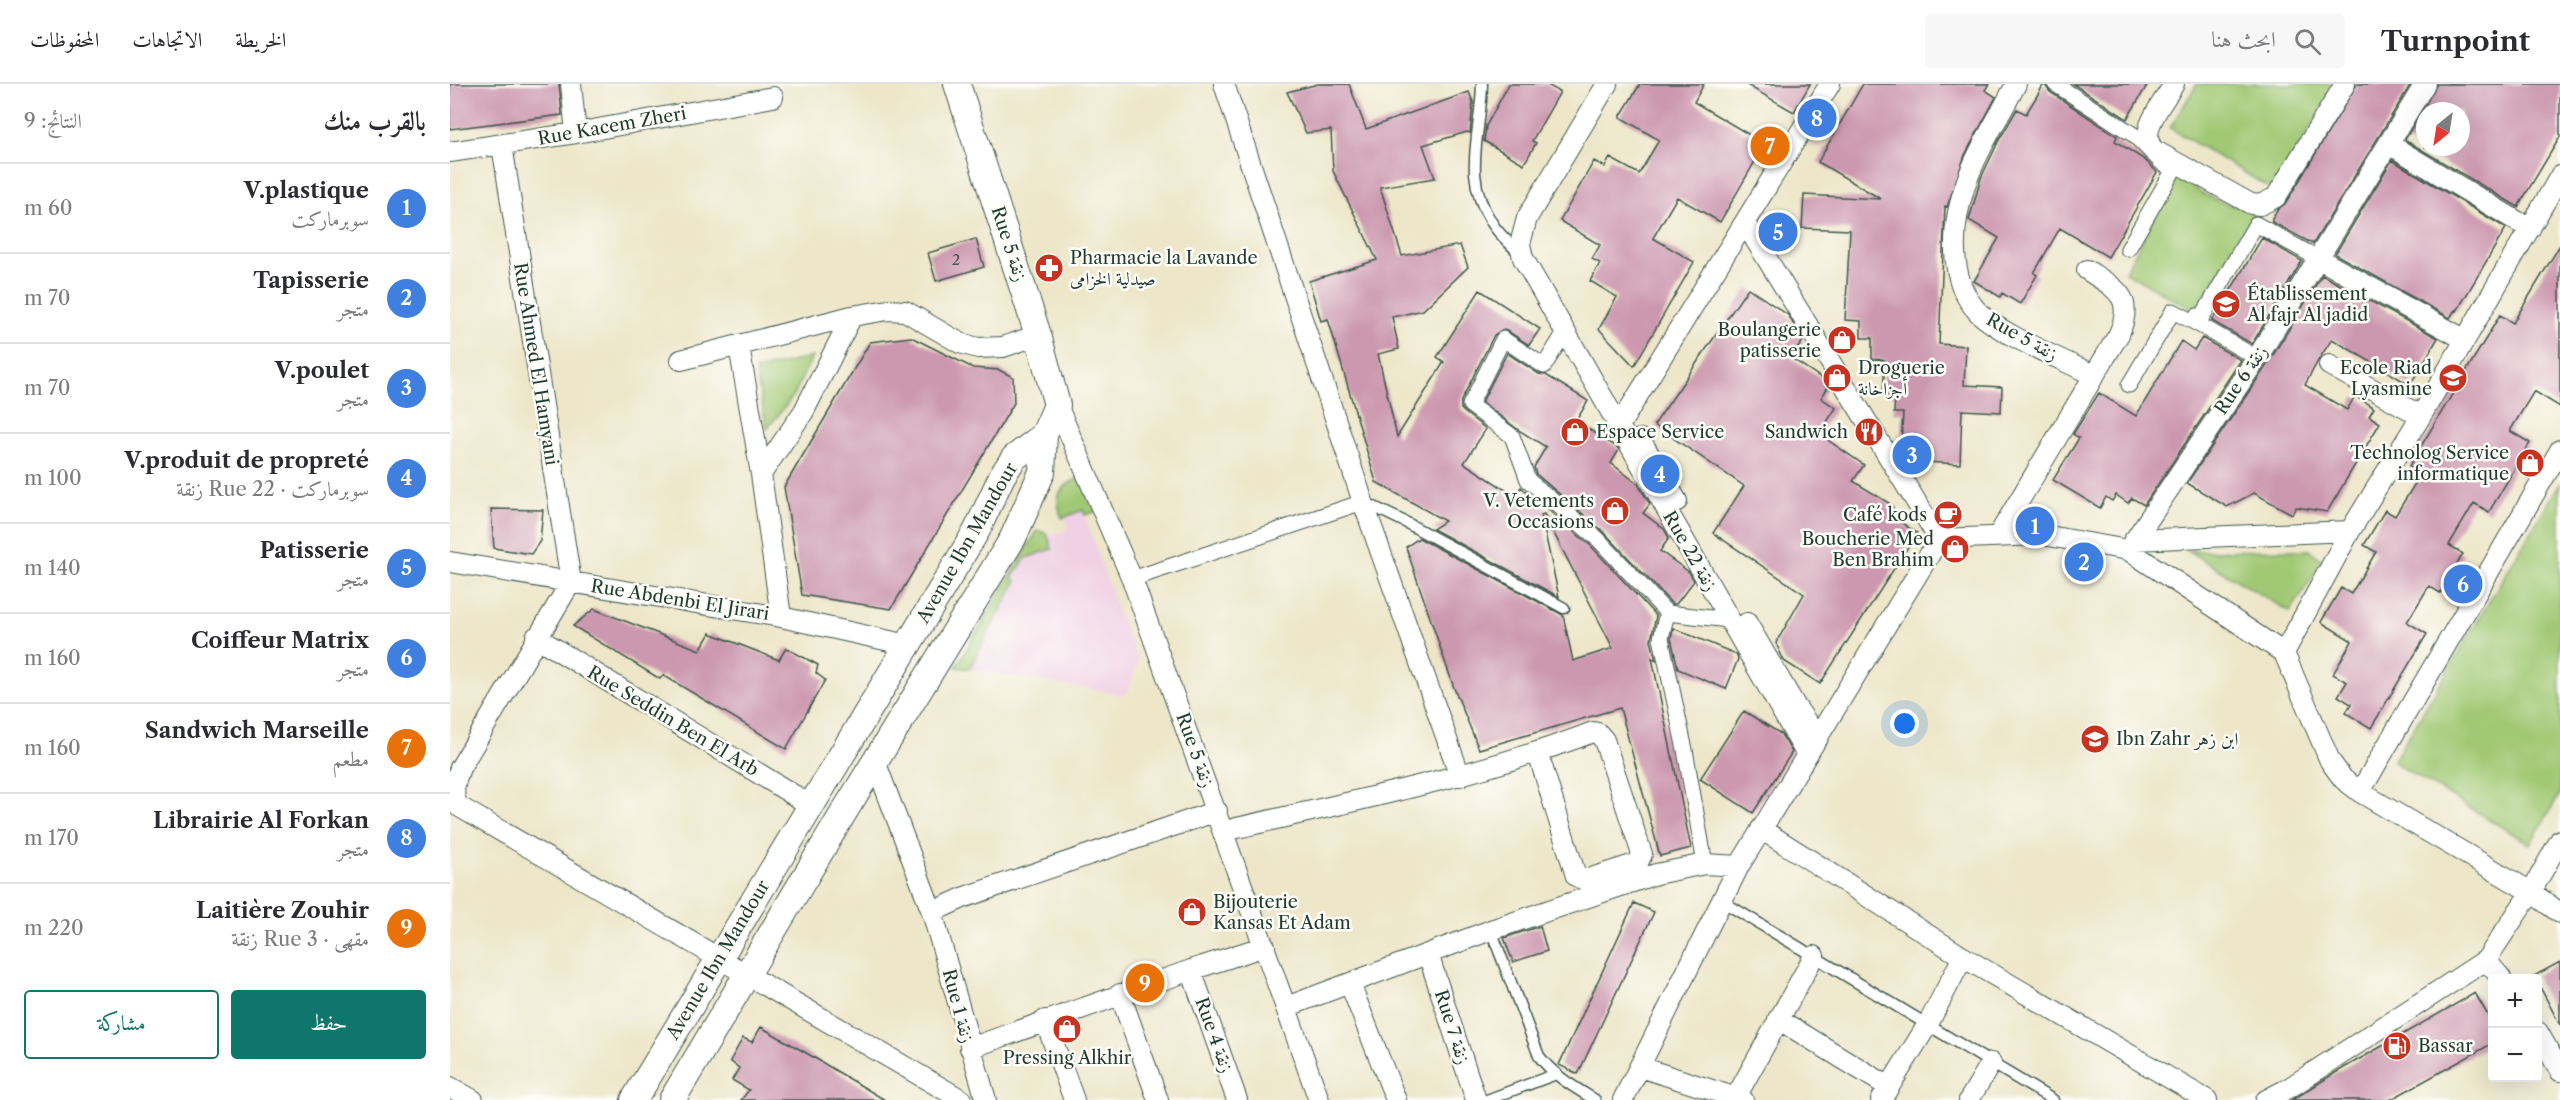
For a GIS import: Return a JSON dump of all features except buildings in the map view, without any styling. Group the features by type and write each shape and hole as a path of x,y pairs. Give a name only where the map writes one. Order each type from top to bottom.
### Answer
{"street":[{"path":"571,84 576,133"},
{"name":"Rue 5 زنقة","path":"957,84 1038,334 1057,405 1132,579 1319,1100"},
{"path":"1224,84 1363,502 1460,776"},
{"path":"1522,258 1520,244 1527,218 1607,84"},
{"path":"1818,738 1796,707 1710,561 1656,463 1622,421 1830,84"},
{"name":"Rue 5 زنقة","path":"2016,84 1965,185 1956,234 1955,254 1960,283 1977,311 1992,324 2093,375"},
{"path":"2055,84 2133,135 2163,164 2174,169 2128,249"},
{"path":"2174,84 2147,130 2148,145 2250,204 2260,205 2276,196 2345,84"},
{"name":"Rue 6 زنقة","path":"2131,545 2257,358 2425,84"},
{"name":"Rue Kacem Zheri","path":"450,153 576,133 773,97"},
{"path":"2389,144 2530,229"},
{"name":"Rue Ahmed El Hamyani","path":"502,145 571,582"},
{"path":"2284,653 2350,531 2421,416 2560,176"},
{"path":"1745,223 1940,539"},
{"path":"2198,320 2256,224 2464,339"},
{"name":"Rue 22 زنقة","path":"1522,258 1565,332 1622,421 1729,620 1807,755"},
{"path":"1998,536 2126,319 2126,306 2118,291 2087,270"},
{"path":"681,360 852,316 888,310 905,311 960,343 978,348 1004,347 1038,334"},
{"path":"2129,385 2173,311 2198,320 2257,358"},
{"path":"761,474 804,411 852,316"},
{"path":"1565,332 1544,366 1503,339 1470,405 1512,436 1528,480 1598,539 1667,613 1729,620"},
{"path":"739,346 761,474 781,616"},
{"path":"2329,365 2421,416"},
{"path":"1044,435 1057,405"},
{"name":"Avenue Ibn Mandour","path":"634,1100 977,530 1002,476 1014,458 1044,435"},
{"name":"Avenue Ibn Mandour","path":"672,1100 875,761 1013,538 1041,472 1044,435"},
{"path":"2360,792 2560,450"},
{"path":"1132,579 1363,502"},
{"path":"1940,539 2043,535 2131,545 2350,531"},
{"path":"1623,1100 1738,866 1940,539"},
{"path":"2131,545 2284,653 2330,761 2343,779 2360,792 2531,892 2560,913"},
{"name":"Rue Abdenbi El Jirari","path":"450,562 781,616 908,645"},
{"path":"571,582 536,637 460,768 454,786 454,799 458,806 962,1100"},
{"path":"1667,613 1661,638 1685,750 1705,864"},
{"name":"Rue Seddin Ben El Arb","path":"536,637 810,805"},
{"path":"1224,831 1460,776 1538,753 1593,732 1601,736 1642,854 1638,863 1585,880 1576,876 1538,753"},
{"name":"Rue 1 زنقة","path":"875,761 932,912 986,1100"},
{"path":"932,912 965,897 1217,811"},
{"path":"1761,829 1963,957 2207,1100"},
{"path":"2266,1100 2292,1094 2486,960 2531,892 2560,840"},
{"path":"1286,1006 1491,930 1656,874 1705,864 1738,866"},
{"path":"970,1048 1120,994 1265,946"},
{"name":"Rue 7 زنقة","path":"1428,954 1476,1099"},
{"path":"1640,1067 1739,1099 1778,1019 1814,956"},
{"path":"1778,1019 1885,1093 1928,1024 1963,957"},
{"path":"2486,960 2498,974"},
{"name":"Rue 4 زنقة","path":"1191,970 1237,1100"},
{"path":"1350,984 1396,1100"},
{"path":"1120,994 1158,1100"},
{"path":"1045,1020 1074,1100"},
{"path":"2542,1039 2560,1071"},
{"path":"1969,1100 1991,1063"},
{"path":"450,1087 473,1100"}],"lane":[{"path":"1482,84 1480,121 1473,171 1477,196 1492,224 1522,258"},
{"path":"1363,502 1405,522 1564,609"},
{"path":"1720,900 2053,1100"},
{"path":"1491,930 1533,1043 1547,1066 1594,1100"},
{"path":"1476,1099 1556,1074"}],"shaded area":[{"path":"1083,510 1118,613 1139,660 1126,695 969,669 1016,583 1013,576 1026,557 1052,549 1048,536 1069,529 1065,516"}],"green space":[{"path":"2197,84 2337,84 2273,190 2170,128"},
{"path":"2179,172 2205,195 2224,203 2257,211 2195,311 2125,272"},
{"path":"812,357 794,395 767,429 755,370"},
{"path":"1077,479 1087,486 1100,510 1085,515 1083,510 1062,518 1058,505 1059,495 1065,486"},
{"path":"2560,483 2560,794 2530,844 2393,762"},
{"path":"1037,531 1048,536 1052,549 1026,558 1013,576 1016,582 969,669 956,667"},
{"path":"2310,550 2323,561 2290,612 2188,551"}],"place":[{"name":"Librairie Al Forkan","path":"1817,118"},
{"name":"Sandwich Marseille","path":"1770,146"},
{"name":"Patisserie","path":"1778,232"},
{"name":"Pharmacie la Lavande صيدلية الخزامى","path":"1049,268"},
{"name":"Établissement Al fajr Al jadid","path":"2226,304"},
{"name":"Boulangerie patisserie","path":"1842,340"},
{"name":"Droguerie أجزاخانة","path":"1837,378"},
{"name":"Ecole Riad Lyasmine","path":"2453,378"},
{"name":"Espace Service","path":"1575,432"},
{"name":"Sandwich","path":"1869,432"},
{"name":"V.poulet","path":"1912,455"},
{"name":"Technolog Service informatique","path":"2530,463"},
{"name":"V.produit de propreté","path":"1660,474"},
{"name":"V. Vetements Occasions","path":"1615,511"},
{"name":"Café kods","path":"1948,515"},
{"name":"V.plastique","path":"2035,526"},
{"name":"Boucherie Med Ben Brahim","path":"1955,549"},
{"name":"Tapisserie","path":"2084,562"},
{"name":"Coiffeur Matrix","path":"2463,584"},
{"name":"Ibn Zahr ابن زهر","path":"2095,739"},
{"name":"Bijouterie Kansas Et Adam","path":"1192,912"},
{"name":"Laitière Zouhir","path":"1145,983"},
{"name":"Pressing Alkhir","path":"1067,1029"},
{"name":"Bassar","path":"2397,1046"}]}
